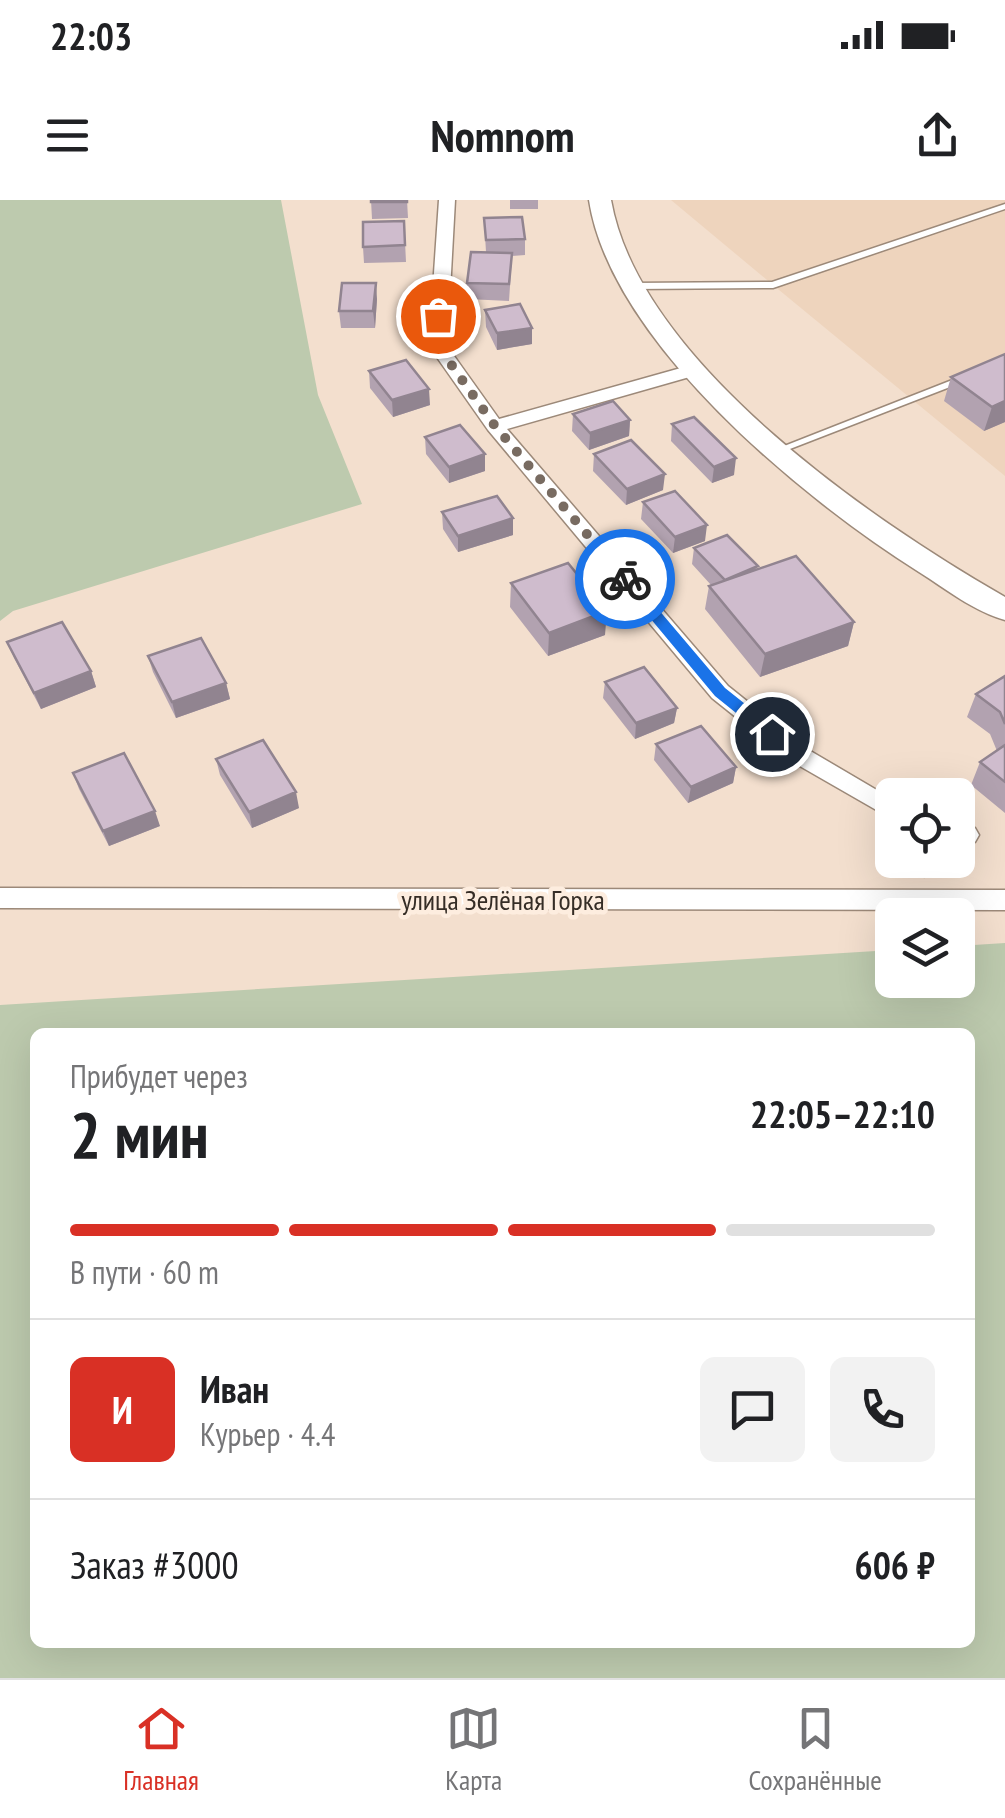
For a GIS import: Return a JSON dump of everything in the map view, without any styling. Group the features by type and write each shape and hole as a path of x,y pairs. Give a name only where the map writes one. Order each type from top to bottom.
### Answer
{"street":[{"path":"447,200 438,346 495,426 720,692 799,755 875,800"},
{"path":"600,200 602,218 632,286 694,370 772,453 908,556 1005,610"},
{"path":"495,426 694,370"},
{"name":"улица Зелёная Горка","path":"0,898 1005,900"}],"lane":[{"path":"632,286 774,285 1005,206"},
{"path":"772,453 974,374"}],"shaded area":[{"path":"671,200 1005,200 1005,476 773,285"}],"green space":[{"path":"0,200 281,200 318,395 362,504 13,611 0,621"},
{"path":"1005,943 1005,1678 0,1678 0,1005 875,951 875,998 975,998 975,945"}],"building":[{"path":"407,200 407,202 371,202"},
{"path":"522,217 525,239 486,240 484,218"},
{"path":"404,221 405,245 363,247 363,222"},
{"path":"471,252 512,253 509,284 467,283"},
{"path":"342,283 376,283 373,311 339,311"},
{"path":"520,304 532,328 497,333 485,310"},
{"path":"1005,354 1005,401 992,407 951,377"},
{"path":"406,360 429,389 392,400 369,371"},
{"path":"613,401 630,420 590,433 573,414"},
{"path":"694,417 736,458 714,467 672,424"},
{"path":"460,425 485,454 449,467 425,437"},
{"path":"631,440 665,474 627,489 594,454"},
{"path":"675,491 707,525 675,537 643,502"},
{"path":"497,496 513,518 458,536 442,512"},
{"path":"727,535 758,566 725,580 694,548"},
{"path":"796,556 854,622 765,654 709,586"},
{"path":"568,563 607,611 549,633 511,583"},
{"path":"62,622 91,671 34,693 7,642"},
{"path":"201,638 226,683 172,702 148,656"},
{"path":"644,667 677,708 636,723 605,682"},
{"path":"1005,676 1005,724 1000,712 976,694"},
{"path":"701,726 736,767 691,787 656,744"},
{"path":"263,740 296,792 249,812 216,759"},
{"path":"1005,745 1005,782 980,762"},
{"path":"124,753 155,811 103,831 73,773"}],"way so far":[{"path":"438,316 438,346 495,426 625,579"}],"route":[{"path":"625,579 720,692 772,734"}]}
